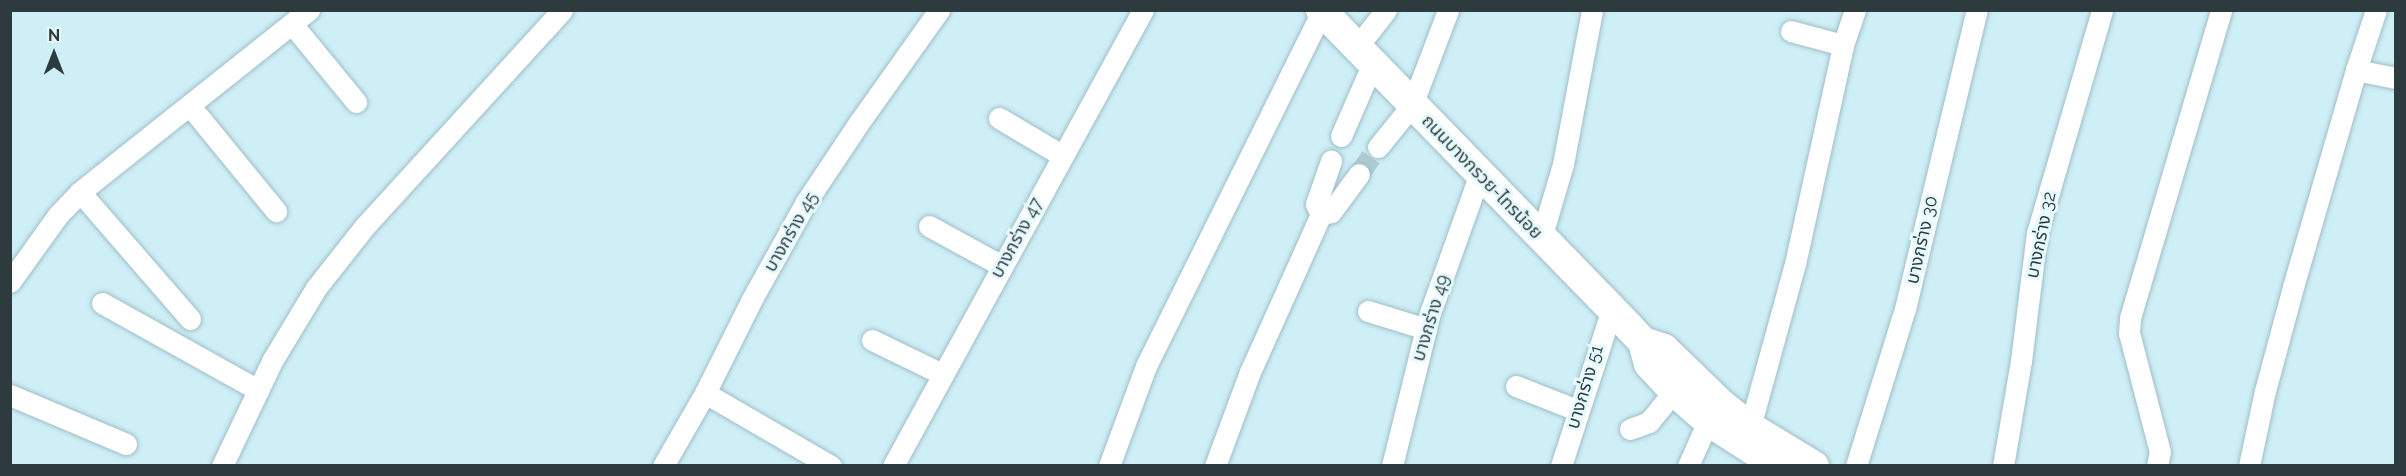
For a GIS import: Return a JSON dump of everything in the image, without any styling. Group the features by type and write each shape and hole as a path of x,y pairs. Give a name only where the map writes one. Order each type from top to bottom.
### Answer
{"main road":[{"name":"ถนนบางกรวย-ไทรน้อย","path":"1322,11 1643,342 1649,364 1674,391 1708,421 1778,465"},
{"name":"ถนนบางกรวย-ไทรน้อย","path":"1643,342 1664,349 1699,385 1750,427 1814,465"}],"street":[{"path":"10,282 58,215 80,192 309,10"},
{"path":"222,465 258,390 316,288 365,226 562,10"},
{"name":"บางกร่าง 45","path":"663,465 705,393 752,299 806,202 939,10"},
{"name":"บางกร่าง 47","path":"893,465 1143,10"},
{"path":"1341,136 1364,56 1386,10"},
{"path":"1378,147 1412,105 1448,10"},
{"path":"1541,238 1563,164 1592,10"},
{"path":"1750,427 1795,264 1843,45 1855,10"},
{"name":"บางกร่าง 30","path":"1856,465 1905,309 1977,10"},
{"name":"บางกร่าง 32","path":"2003,465 2021,362 2037,233 2102,10"},
{"path":"2160,461 2129,333 2130,318 2222,10"},
{"path":"2249,465 2265,391 2293,287 2356,70 2376,10"},
{"path":"1109,465 1146,366 1322,11"},
{"path":"292,24 356,102"},
{"path":"1791,31 1843,45"},
{"path":"2356,70 2396,78"},
{"path":"190,106 276,211"},
{"path":"999,118 1063,156"},
{"path":"1215,465 1250,372 1321,214 1317,204 1331,161"},
{"name":"บางกร่าง 49","path":"1392,465 1426,329 1480,173"},
{"path":"1321,214 1331,212 1359,174"},
{"path":"80,192 190,320"},
{"path":"929,226 1002,266"},
{"path":"102,303 258,390"},
{"name":"บางกร่าง 51","path":"1561,465 1577,410 1612,309"},
{"path":"1368,311 1426,329"},
{"path":"872,340 942,374"},
{"path":"1516,386 1577,410"},
{"path":"1630,429 1649,422 1674,391"},
{"path":"705,393 831,465"},
{"path":"10,395 126,444"},
{"path":"1688,465 1708,421"}],"tunnel":[{"path":"1359,174 1378,147"}]}
